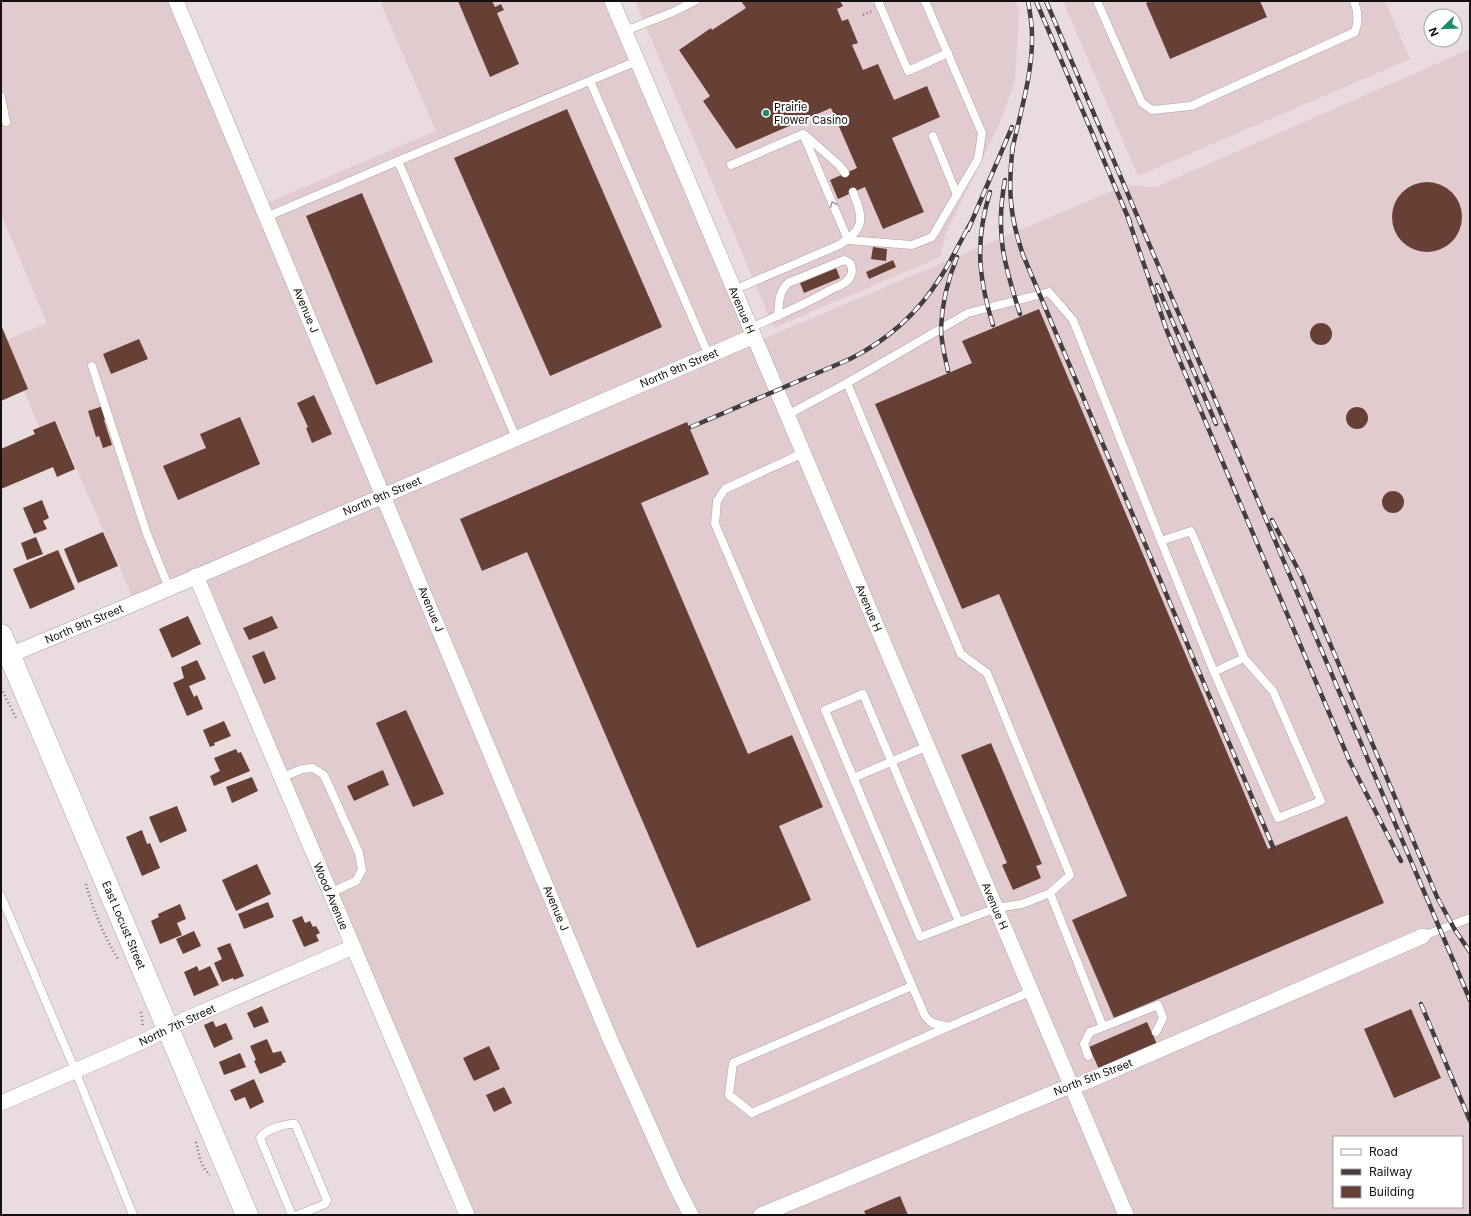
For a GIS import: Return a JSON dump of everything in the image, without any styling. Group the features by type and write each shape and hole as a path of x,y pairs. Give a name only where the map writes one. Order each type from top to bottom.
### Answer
{"main road":[{"name":"East Locust Street","path":"1,635 247,1215"}],"street":[{"name":"Avenue J","path":"176,1 384,495 610,1039 675,1184 691,1215"},
{"name":"Avenue H","path":"612,1 1072,1084 1126,1215"},
{"name":"North 9th Street","path":"10,655 709,356 752,332"},
{"name":"Wood Avenue","path":"196,576 467,1215"},
{"name":"North 5th Street","path":"761,1215 1072,1084 1080,1084 1423,936"},
{"name":"North 7th Street","path":"1,1103 140,1042 186,1019 353,947"}],"lane":[{"path":"625,31 673,12 695,1"},
{"path":"878,1 908,71 948,53"},
{"path":"848,240 912,245 932,237 978,159 982,133 926,1"},
{"path":"1097,1 1142,103 1152,110 1191,106 1356,32 1358,24 1357,9 1354,1"},
{"path":"266,217 638,61"},
{"path":"590,81 709,356"},
{"path":"1,97 6,122"},
{"path":"803,134 848,240"},
{"path":"731,165 803,134"},
{"path":"803,134 839,165 845,173"},
{"path":"933,136 957,195"},
{"path":"398,161 516,438"},
{"path":"734,290 848,240 858,230 861,221 858,204 853,192"},
{"path":"752,332 778,316 813,300 847,281 852,274 853,268 850,263 844,260 788,283 782,289 779,297 778,316"},
{"path":"787,415 968,313 1049,292 1073,320 1161,541 1214,672 1278,818 1321,801 1274,691 1244,658 1191,531 1161,541"},
{"path":"92,366 147,534 169,588"},
{"path":"847,382 961,654 987,673 1070,876 1050,892 1022,904 996,908 920,937 824,710 863,694 958,922"},
{"path":"803,453 725,489 717,501 715,524 925,1016 932,1023 948,1027"},
{"path":"1214,672 1244,658"},
{"path":"853,778 928,746"},
{"path":"281,778 302,769 313,768 324,775 359,853 362,870 356,881 330,893"},
{"path":"1050,892 1103,1027"},
{"path":"1,896 75,1070 133,1215"},
{"path":"1423,936 1470,918"},
{"path":"912,986 733,1063 729,1095 752,1112 1032,991"},
{"path":"1088,1056 1084,1044 1090,1032 1158,1005 1163,1018 1156,1032"},
{"path":"292,1215 260,1138 262,1135 279,1126 290,1124 295,1124 326,1200 325,1204 298,1215"}],"path":[{"path":"864,14 874,10"}],"shaded area":[{"path":"1,1 176,1 262,205 436,131 380,1 614,1 758,341 1126,185 1156,187 1470,49 1470,1215 467,1215 196,577 135,603 58,426 41,432 4,341 47,323 1,214"},
{"path":"635,1 1015,1 1019,10 1015,81 998,127 946,233 940,257 774,328"},
{"path":"1063,1 1385,1 1410,59 1138,176"}],"building":[{"path":"458,1 492,1 495,7 501,4 504,10 497,13 519,64 490,77"},
{"name":"Prairie Flower Casino","path":"741,1 840,1 843,6 837,9 842,21 848,19 858,43 852,45 863,70 878,64 894,100 927,86 940,117 892,138 924,212 883,229 865,187 838,199 830,180 857,168 831,108 736,149 703,101 710,96 679,50 711,28 712,30 746,8"},
{"path":"1151,1 1260,1 1267,17 1170,59 1146,3"},
{"path":"567,109 662,327 550,376 454,158"},
{"path":"1420,182 1434,182 1447,188 1456,197 1460,203 1462,217 1460,231 1452,242 1441,250 1434,252 1420,252 1413,250 1402,242 1394,231 1392,224 1392,210 1394,203 1402,192 1413,184"},
{"path":"362,193 433,362 376,385 306,216"},
{"path":"873,247 887,249 886,261 871,259"},
{"path":"893,260 896,267 869,279 866,272"},
{"path":"836,268 840,278 804,293 800,283"},
{"path":"1039,309 1268,849 1347,816 1384,903 1114,1018 1072,920 1127,896 999,594 962,609 875,404 972,363 962,341"},
{"path":"1321,323 1329,326 1332,334 1329,342 1321,345 1313,342 1310,334 1313,326"},
{"path":"1,325 28,389 1,401"},
{"path":"139,339 148,359 111,374 103,354"},
{"path":"314,395 332,434 312,443 306,428 308,427 297,403"},
{"path":"103,406 107,419 104,420 112,445 103,448 99,436 96,437 88,411"},
{"path":"1353,407 1361,407 1368,414 1368,422 1361,429 1353,429 1346,422 1346,414"},
{"path":"240,417 260,464 178,500 163,466 206,448 200,434"},
{"path":"55,421 75,469 57,477 53,467 1,489 1,449 35,434 33,430"},
{"path":"687,422 709,474 641,503 748,754 792,735 823,807 779,826 811,900 697,948 527,552 482,571 460,519"},
{"path":"1389,491 1397,491 1404,498 1404,506 1397,513 1389,513 1382,506 1382,498"},
{"path":"42,500 49,518 43,521 47,529 34,534 23,508"},
{"path":"103,532 118,566 78,583 64,549"},
{"path":"36,537 43,554 27,560 21,543"},
{"path":"58,550 75,589 30,609 13,569"},
{"path":"188,616 201,644 172,658 159,629"},
{"path":"272,616 278,628 249,640 243,628"},
{"path":"264,651 276,679 264,684 252,656"},
{"path":"197,660 206,679 189,686 194,697 197,695 203,709 187,716 173,683 184,678 181,667"},
{"path":"406,710 444,794 413,807 376,723"},
{"path":"224,721 231,736 214,743 215,745 210,747 203,730"},
{"path":"991,743 1042,864 1036,866 1041,878 1013,890 1002,865 1007,863 961,755"},
{"path":"236,749 238,753 241,752 250,771 214,786 210,776 220,771 214,758"},
{"path":"383,770 389,785 354,801 347,786"},
{"path":"252,777 258,791 232,803 226,787"},
{"path":"177,806 187,831 160,843 149,817"},
{"path":"142,830 147,844 150,843 160,868 142,876 126,837"},
{"path":"257,864 271,894 236,911 222,880"},
{"path":"268,902 274,917 244,929 238,914"},
{"path":"180,904 186,919 177,923 182,935 160,944 151,921 159,917 158,914"},
{"path":"302,916 305,923 310,921 313,927 316,926 320,933 316,935 319,941 304,947 292,920"},
{"path":"194,931 201,946 183,954 176,939"},
{"path":"230,943 244,976 234,980 233,978 222,982 214,963 222,959 217,948"},
{"path":"197,966 199,971 210,966 219,985 194,996 184,972"},
{"path":"262,1006 269,1022 254,1028 247,1013"},
{"path":"1411,1009 1441,1078 1394,1098 1364,1029"},
{"path":"213,1021 216,1027 226,1023 233,1039 214,1048 204,1025"},
{"path":"1147,1022 1157,1044 1099,1069 1089,1047"},
{"path":"267,1039 273,1053 281,1051 286,1062 260,1074 254,1061 256,1060 250,1046"},
{"path":"489,1046 500,1069 474,1081 463,1058"},
{"path":"240,1053 246,1067 224,1075 219,1062"},
{"path":"254,1079 264,1102 250,1109 245,1097 235,1101 230,1090"},
{"path":"504,1087 512,1103 494,1112 486,1095"},
{"path":"900,1196 908,1215 866,1215 864,1211"}],"railway":[{"path":"1012,151 1028,78 1032,49 1031,18 1028,1"},
{"path":"1036,1 1130,222"},
{"path":"1046,1 1470,1000"},
{"path":"968,230 1012,127"},
{"path":"1013,145 1010,174 1012,213 1023,255 1273,847"},
{"path":"1005,180 1002,199 1001,233 1006,264 1020,314"},
{"path":"990,192 982,227 980,258 984,290 993,325"},
{"path":"1128,218 1167,331 1223,463 1350,762 1401,861"},
{"path":"691,427 850,359 876,344 900,325 922,303 948,265 970,224"},
{"path":"948,371 943,350 941,328 946,292 957,257"},
{"path":"1157,285 1216,424"},
{"path":"1272,520 1302,577 1437,897 1455,930 1470,952"},
{"path":"1421,1004 1470,1121"}],"place":[{"name":"Prairie Flower Casino","path":"766,113"}]}
